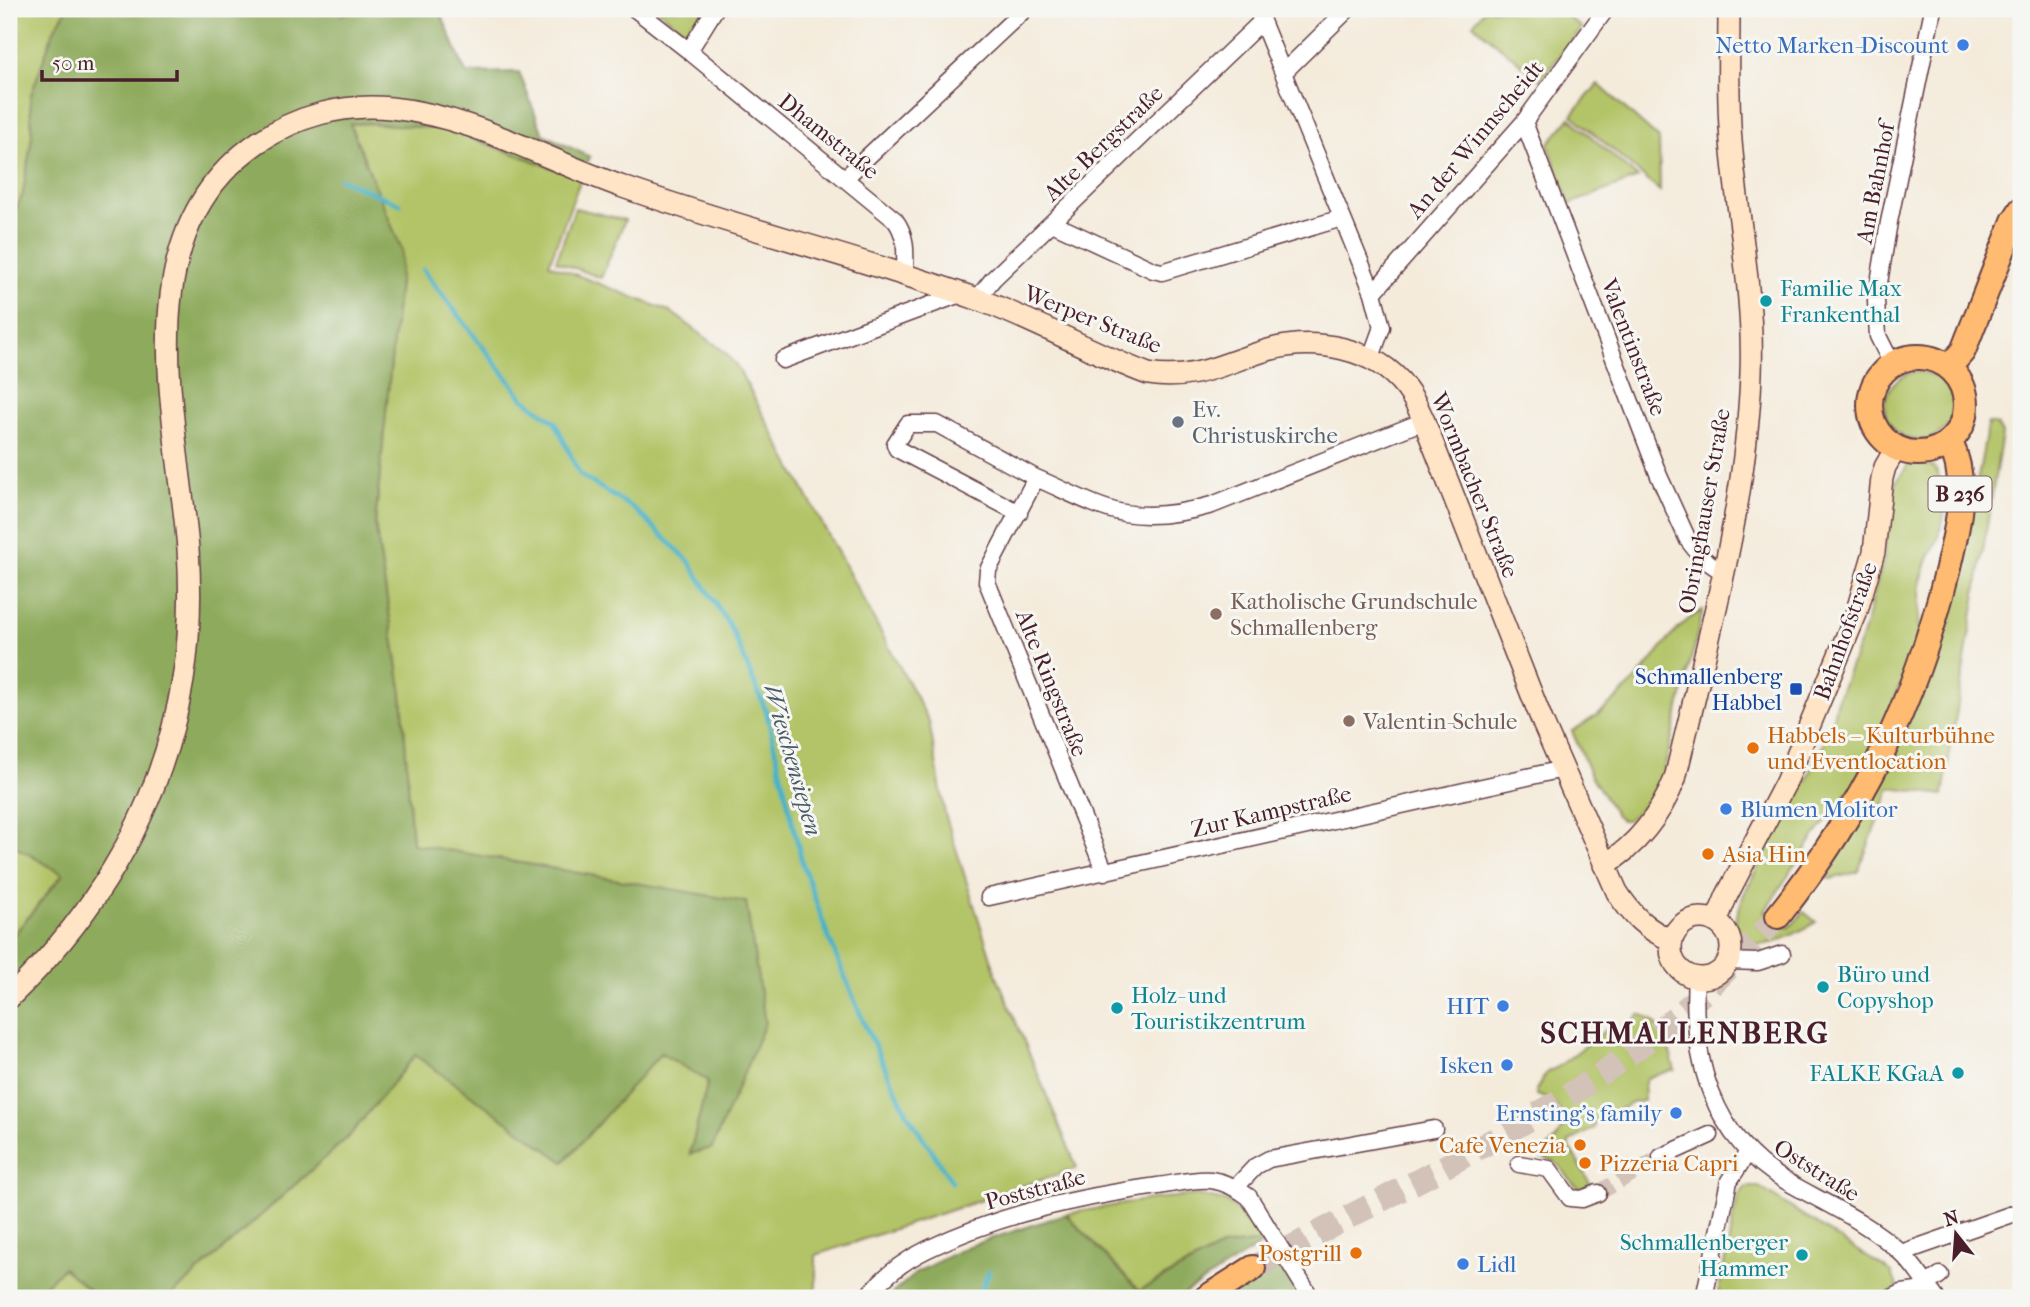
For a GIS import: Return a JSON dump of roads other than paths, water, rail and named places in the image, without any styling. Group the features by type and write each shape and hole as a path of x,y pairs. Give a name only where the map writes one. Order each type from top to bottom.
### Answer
{"main road":[{"name":"Obringhauser Straße","path":"1604,865 1622,855 1645,830 1670,791 1724,573 1746,441 1751,372 1744,253 1732,150 1729,9"},
{"name":"Werper Straße","path":"9,998 73,929 116,866 145,808 171,736 183,680 190,606 188,548 170,379 170,301 175,267 189,225 215,183 237,158 270,134 310,116 358,108 407,110 460,122 617,185 969,296 1148,373 1164,376 1199,373 1265,350 1288,345 1331,346 1370,360"},
{"path":"1949,367 1963,351 1992,274 2021,210"},
{"path":"1907,359 1936,360 1949,367 1965,391 1967,404 1965,418 1950,442 1937,450 1911,453 1886,441 1871,414 1870,402 1878,378 1892,365 1907,359"},
{"name":"Wormbacher Straße","path":"1370,360 1391,372 1406,388 1424,421 1543,723 1604,865 1626,906 1647,928 1672,940"},
{"name":"B 236","path":"1778,916 1824,856 1862,794 1898,723 1917,675 1935,622 1960,510 1961,485 1950,442"},
{"name":"Bahnhofstraße","path":"1716,922 1727,895 1786,782 1856,614 1874,552 1882,478 1896,448"},
{"path":"1708,919 1716,922 1723,928 1731,944 1728,961 1715,975 1696,977 1686,974 1673,958 1672,940 1676,932 1690,920 1708,919"},
{"path":"1206,1298 1253,1268"}],"street":[{"name":"Dhamstraße","path":"635,9 845,178 901,228 905,240 905,276"},
{"path":"690,51 715,9"},
{"path":"845,178 1025,9"},
{"path":"1284,72 1348,9"},
{"name":"An der Winnscheidt","path":"1373,293 1524,122 1606,9"},
{"name":"Am Bahnhof","path":"1892,365 1878,336 1877,301 1889,222 1933,9"},
{"path":"1259,15 1373,293 1382,327 1370,360"},
{"name":"Alte Bergstraße","path":"969,296 985,287 1052,223 1259,15"},
{"name":"Valentinstraße","path":"1524,122 1659,476 1688,540 1702,558 1724,573"},
{"path":"1052,223 1162,272 1342,218"},
{"path":"783,360 969,296"},
{"path":"1019,513 897,449 895,444 908,424 933,423 1036,478 1121,513 1155,515 1212,505 1424,421"},
{"name":"Alte Ringstraße","path":"1036,478 988,570 987,582 1105,872"},
{"name":"Zur Kampstraße","path":"989,897 1563,769"},
{"path":"1728,961 1758,962 1783,954"},
{"name":"Oststraße","path":"1696,977 1696,1032 1705,1078 1720,1114 1748,1152 1783,1179 1846,1215 1901,1253 1936,1298"},
{"path":"1311,1298 1258,1208 1249,1196 1236,1187 1262,1161 1434,1129"},
{"path":"1661,1157 1710,1135"},
{"path":"1704,1298 1728,1181 1748,1152"},
{"path":"1520,1164 1549,1169 1568,1196 1574,1199 1598,1193"},
{"name":"Poststraße","path":"866,1298 883,1279 927,1250 1038,1208 1108,1193 1207,1180 1236,1187"},
{"path":"1901,1253 2021,1211"},
{"path":"1892,1298 1916,1291 1941,1275"}],"waterway":[{"name":"Wieschensiepen","path":"340,179 400,204"},
{"name":"Wieschensiepen","path":"423,270 523,398 555,422 580,475 633,508 689,561 732,630 766,711 802,862 828,936 866,1028 907,1113 952,1182"},
{"name":"Wieschensiepen","path":"978,1298 989,1272"}],"tunnel":[{"path":"1253,1268 1502,1135 1598,1076 1643,1044 1697,999 1778,916"},
{"path":"1598,1193 1661,1157"}],"place":[{"name":"Netto Marken-Discount","path":"1963,45"},
{"name":"Familie Max Frankenthal","path":"1766,301"},
{"name":"Ev. Christuskirche","path":"1178,422"},
{"name":"Katholische Grundschule Schmallenberg","path":"1216,614"},
{"name":"Schmallenberg Habbel","path":"1796,689"},
{"name":"Valentin-Schule","path":"1349,721"},
{"name":"Habbels – Kulturbühne und Eventlocation","path":"1753,748"},
{"name":"Blumen Molitor","path":"1726,809"},
{"name":"Asia Hin","path":"1708,854"},
{"name":"Büro und Copyshop","path":"1823,987"},
{"name":"HIT","path":"1503,1006"},
{"name":"Holz- und Touristikzentrum","path":"1117,1008"},
{"name":"Isken","path":"1507,1065"},
{"name":"FALKE KGaA","path":"1958,1073"},
{"name":"Ernsting's family","path":"1676,1113"},
{"name":"Cafe Venezia","path":"1580,1145"},
{"name":"Pizzeria Capri","path":"1585,1163"},
{"name":"Postgrill","path":"1356,1253"},
{"name":"Schmallenberger Hammer","path":"1802,1255"},
{"name":"Lidl","path":"1463,1264"}],"district":[{"name":"SCHMALLENBERG","path":"1685,1033"}]}
